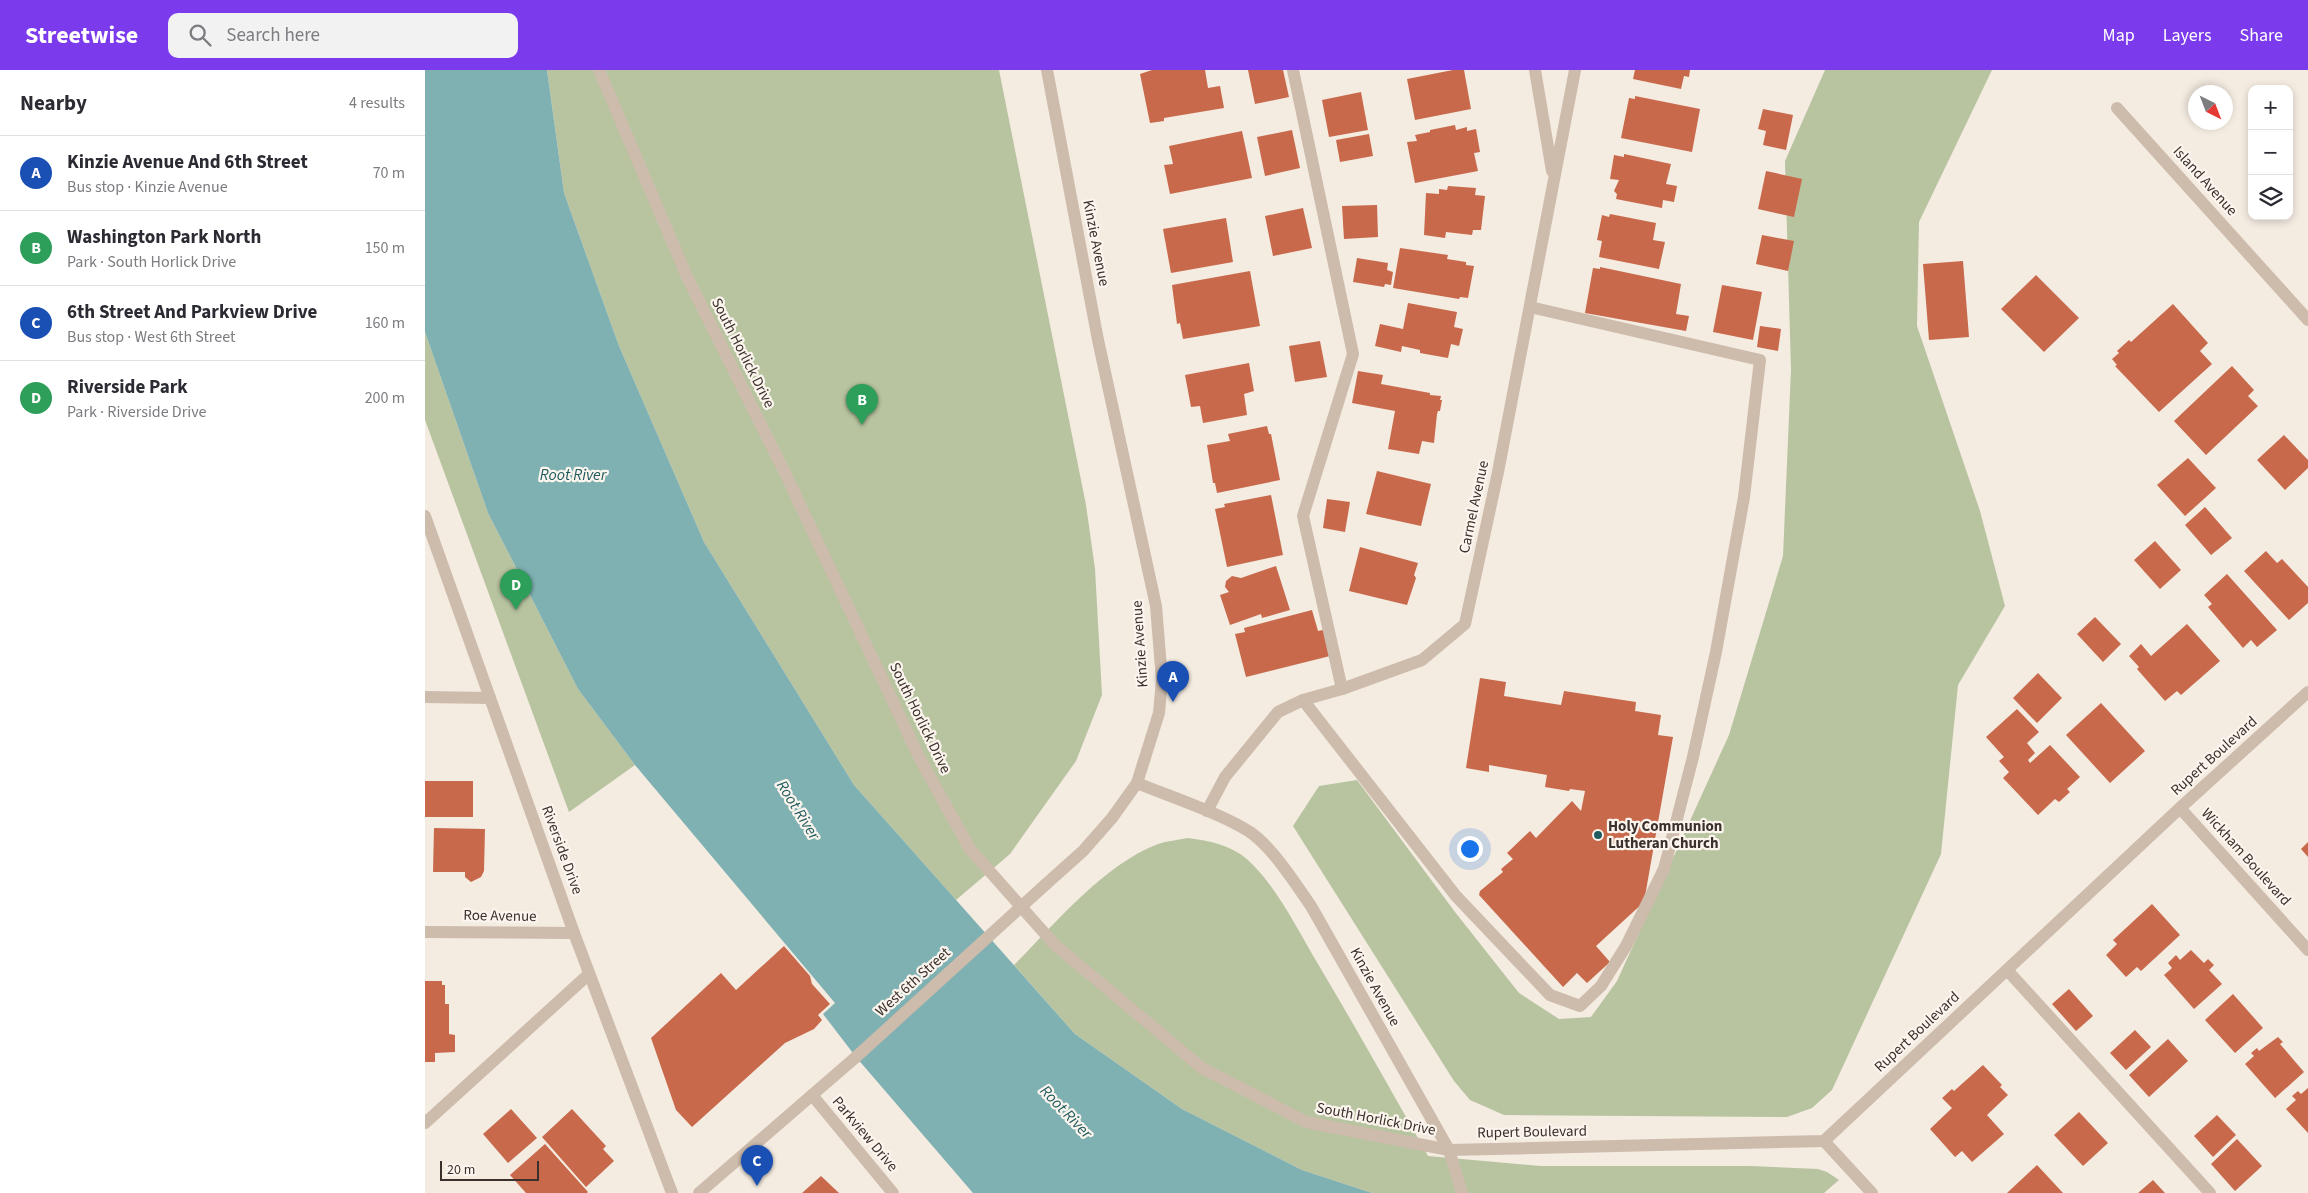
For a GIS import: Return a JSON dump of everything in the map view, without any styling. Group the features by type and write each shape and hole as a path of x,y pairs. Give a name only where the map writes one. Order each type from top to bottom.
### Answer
{"street":[{"name":"South Horlick Drive","path":"599,70 688,279 786,475 920,759 969,849 1055,945 1203,1068 1306,1122 1449,1150"},
{"name":"Kinzie Avenue","path":"1047,70 1098,340 1156,606 1161,680 1159,713 1137,783 1207,812 1251,833 1286,868 1311,906 1449,1150 1462,1193"},
{"path":"1293,70 1353,354 1303,516 1342,689"},
{"path":"1535,70 1554,180"},
{"name":"Carmel Avenue","path":"1207,812 1225,777 1279,712 1303,700 1342,689 1422,660 1465,624 1498,472 1575,70"},
{"name":"Island Avenue","path":"2117,108 2308,320"},
{"path":"1303,700 1456,896 1550,995 1580,1006 1601,986 1616,962 1664,869 1693,757 1716,652 1744,497 1760,360 1530,307"},
{"name":"Riverside Drive","path":"425,516 574,934 672,1193"},
{"name":"Rupert Boulevard","path":"1449,1150 1824,1141 2179,808 2308,692"},
{"path":"425,698 490,698"},
{"name":"West 6th Street","path":"699,1193 856,1057 1083,851 1112,818 1137,783"},
{"name":"Wickham Boulevard","path":"2179,808 2308,950"},
{"name":"Roe Avenue","path":"425,932 574,934"},
{"path":"2007,970 2210,1193"},
{"path":"425,1123 589,974"},
{"name":"Parkview Drive","path":"812,1095 893,1193"},
{"path":"1824,1141 1872,1193"}],"green space":[{"path":"547,70 999,70 1086,505 1095,569 1102,695 1076,761 1010,854 956,900 854,785 704,542 619,346 564,193"},
{"path":"1825,70 1992,70 1919,222 1917,326 1980,511 2005,606 1958,685 1941,854 1832,1090 1812,1108 1787,1117 1504,1115 1470,1100 1454,1081 1293,826 1319,786 1357,780 1455,912 1519,993 1559,1019 1591,1017 1617,981 1729,735 1783,556 1791,370 1785,161"},
{"path":"425,332 488,513 578,689 635,765 569,812 425,420"},
{"path":"1188,838 1212,842 1235,851 1248,860 1269,883 1295,923 1428,1156 1540,1166 1750,1166 1818,1169 1827,1172 1839,1180 1824,1193 1372,1193 1302,1170 1182,1109 1075,1034 1014,965 1063,914 1118,866 1158,844"}],"water":[{"name":"Root River","path":"425,70 547,70 564,193 619,346 704,542 854,785 1075,1034 1182,1109 1302,1170 1372,1193 973,1193 856,1057 823,1014 835,1003 635,765 578,689 488,513 425,332"}],"building":[{"path":"1152,70 1205,70 1208,88 1220,86 1224,108 1164,118 1164,121 1150,123 1140,74"},
{"path":"1248,70 1283,70 1289,97 1255,104"},
{"path":"1453,70 1464,70 1471,109 1415,120 1407,79"},
{"path":"1635,70 1690,70 1689,77 1684,76 1681,89 1633,79"},
{"path":"1361,92 1368,130 1329,137 1322,100"},
{"path":"1635,96 1700,109 1692,152 1621,138 1629,98 1635,99"},
{"path":"1763,109 1793,115 1786,150 1763,145 1766,131 1758,129"},
{"path":"1455,125 1456,130 1467,127 1467,131 1476,129 1480,152 1474,153 1478,171 1415,183 1407,142 1417,141 1415,135"},
{"path":"1292,130 1300,168 1265,176 1257,137"},
{"path":"1242,131 1252,178 1170,194 1164,165 1173,164 1169,146"},
{"path":"1369,134 1373,156 1340,162 1336,140"},
{"path":"1624,154 1671,164 1666,184 1677,186 1674,202 1663,200 1662,208 1616,199 1617,194 1614,191 1619,180 1610,179 1614,155 1624,157"},
{"path":"1766,171 1802,179 1794,217 1758,209"},
{"path":"1448,186 1476,188 1475,195 1485,196 1481,230 1473,230 1472,235 1446,232 1445,238 1424,235 1426,193 1439,194 1439,189 1447,190"},
{"path":"1377,205 1378,237 1344,239 1342,206"},
{"path":"1303,208 1312,248 1273,256 1265,216"},
{"path":"1610,214 1656,223 1653,240 1665,242 1659,269 1599,257 1602,241 1597,240 1602,215 1609,217"},
{"path":"1226,218 1233,262 1171,273 1163,229"},
{"path":"1762,235 1794,241 1788,271 1756,264"},
{"path":"1400,248 1448,255 1447,259 1466,262 1466,265 1474,266 1468,298 1460,297 1459,299 1393,288"},
{"path":"1357,258 1388,263 1387,270 1393,272 1391,285 1385,284 1384,287 1353,282"},
{"path":"1963,261 1969,337 1929,340 1923,264"},
{"path":"1600,267 1681,284 1676,314 1689,316 1686,331 1585,313 1593,268 1600,269"},
{"path":"1250,271 1260,326 1183,339 1180,323 1177,324 1172,285"},
{"path":"2036,275 2079,318 2044,352 2001,309"},
{"path":"1722,285 1762,292 1753,340 1713,332"},
{"path":"1408,303 1457,312 1454,327 1463,329 1459,346 1451,344 1448,358 1420,353 1420,350 1402,346 1401,352 1375,346 1380,324 1403,329"},
{"path":"2173,304 2208,343 2200,351 2212,364 2159,412 2115,366 2117,365 2112,359 2119,353 2117,351 2129,340 2131,342"},
{"path":"1760,326 1781,329 1778,351 1757,347"},
{"path":"1320,341 1327,377 1295,382 1289,346"},
{"path":"1249,363 1254,391 1244,394 1247,415 1203,423 1200,406 1191,407 1185,375"},
{"path":"2232,366 2254,390 2248,396 2258,406 2206,455 2174,421"},
{"path":"1358,371 1383,375 1381,384 1441,396 1440,400 1442,400 1440,411 1437,414 1434,443 1422,441 1419,454 1388,449 1395,411 1352,403"},
{"path":"1267,426 1269,434 1271,434 1280,480 1217,493 1215,483 1213,483 1207,445 1230,441 1228,434"},
{"path":"2284,435 2308,460 2308,468 2285,490 2257,460"},
{"path":"2188,458 2216,488 2185,516 2157,485"},
{"path":"1377,471 1431,484 1421,526 1366,514"},
{"path":"1271,495 1283,555 1227,567 1215,509 1225,507 1224,504"},
{"path":"1327,499 1350,502 1345,532 1323,528"},
{"path":"2205,507 2232,538 2211,555 2185,525"},
{"path":"2155,541 2181,570 2160,589 2134,560"},
{"path":"1360,547 1418,563 1414,575 1416,578 1407,605 1349,591"},
{"path":"2266,551 2277,563 2282,559 2308,587 2308,603 2289,620 2244,571"},
{"path":"1276,566 1290,610 1262,618 1261,614 1230,625 1220,595 1229,592 1225,587 1226,581 1232,576 1241,578"},
{"path":"2227,574 2277,630 2257,647 2251,640 2243,648 2208,607 2212,604 2204,595"},
{"path":"1312,610 1318,631 1323,630 1330,656 1246,677 1235,634 1245,632 1244,628"},
{"path":"2095,617 2121,644 2103,662 2077,634"},
{"path":"2187,624 2220,661 2181,695 2177,691 2165,701 2137,669 2139,667 2129,656 2141,644 2151,656"},
{"path":"2038,673 2062,698 2037,723 2013,698"},
{"name":"Holy Communion Lutheran Church","path":"1480,678 1506,682 1504,696 1561,705 1564,691 1636,702 1635,711 1661,715 1658,735 1673,737 1644,902 1596,946 1610,962 1587,983 1577,973 1563,987 1479,895 1480,891 1503,872 1501,869 1513,859 1507,853 1530,831 1536,838 1572,801 1581,811 1585,791 1570,789 1569,791 1545,787 1547,775 1489,765 1489,772 1466,768"},
{"path":"2101,703 2145,751 2110,783 2066,735"},
{"path":"2017,709 2039,732 2027,743 2035,753 2028,760 2030,763 2050,745 2080,777 2067,789 2070,792 2059,802 2055,799 2038,815 2003,778 2009,772 1999,761 2004,757 1986,737"},
{"path":"425,781 473,781 473,817 425,817"},
{"path":"434,828 485,829 484,871 481,877 471,882 465,877 465,872 433,872"},
{"path":"2308,842 2308,857 2301,849"},
{"path":"2152,904 2180,935 2141,971 2137,967 2126,977 2106,955 2117,944 2113,940"},
{"path":"784,946 810,976 812,984 830,1004 818,1015 822,1020 814,1029 785,1043 692,1127 676,1110 651,1038 721,973 736,990"},
{"path":"2191,950 2204,963 2208,959 2214,965 2209,970 2222,984 2194,1009 2164,975 2172,968 2168,963 2176,955 2180,960"},
{"path":"425,981 442,981 442,985 445,985 445,1004 449,1004 449,1034 455,1035 455,1052 435,1053 435,1062 425,1062"},
{"path":"2069,989 2093,1016 2076,1031 2052,1004"},
{"path":"2233,994 2263,1028 2235,1053 2205,1020"},
{"path":"2135,1030 2151,1047 2126,1070 2110,1053"},
{"path":"2278,1037 2283,1042 2280,1044 2304,1072 2275,1098 2245,1064 2254,1056 2251,1053 2257,1048 2259,1051"},
{"path":"2168,1039 2188,1061 2149,1097 2129,1075"},
{"path":"1983,1065 2002,1085 2000,1087 2008,1095 1987,1115 2004,1134 1972,1162 1962,1151 1955,1157 1930,1129 1952,1108 1942,1098 1952,1089 1954,1091"},
{"path":"2308,1088 2308,1133 2286,1109 2296,1100 2292,1096 2298,1091 2301,1094"},
{"path":"511,1109 537,1138 508,1163 483,1134"},
{"path":"572,1109 606,1146 603,1149 614,1161 586,1187 542,1137"},
{"path":"2079,1112 2108,1143 2083,1166 2054,1135"},
{"path":"2217,1115 2236,1135 2213,1157 2194,1136"},
{"path":"2237,1139 2262,1166 2235,1191 2211,1164"},
{"path":"545,1144 587,1193 526,1193 510,1175"},
{"path":"2037,1165 2063,1193 2007,1193"},
{"path":"821,1176 839,1193 802,1193"},
{"path":"2153,1180 2165,1193 2138,1193"}],"place":[{"name":"Washington Park North","path":"862,425"},
{"name":"Riverside Park","path":"516,610"},
{"name":"Kinzie Avenue And 6th Street","path":"1173,702"},
{"name":"Holy Communion Lutheran Church","path":"1598,835"},
{"name":"6th Street And Parkview Drive","path":"757,1186"}]}
